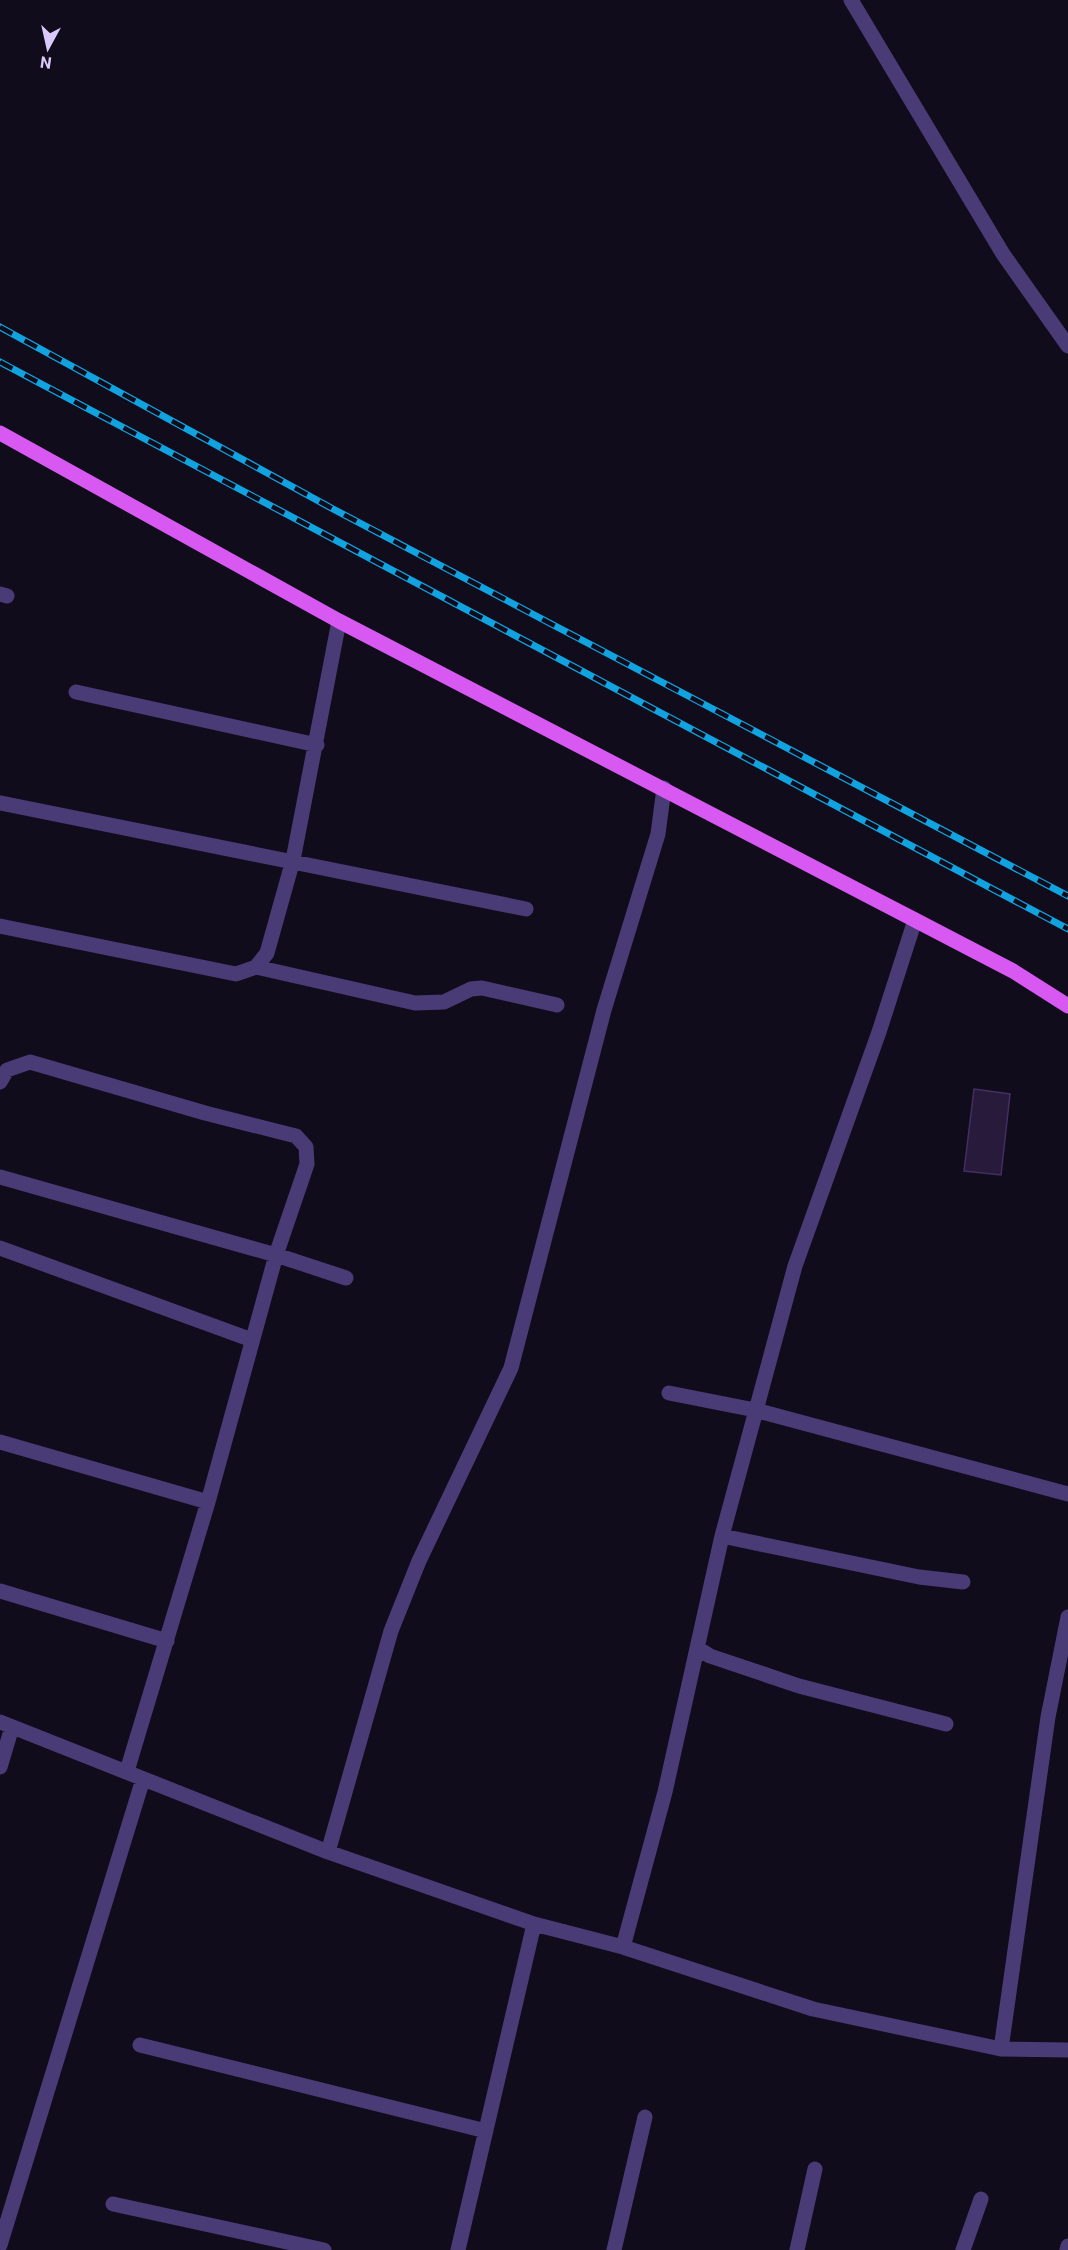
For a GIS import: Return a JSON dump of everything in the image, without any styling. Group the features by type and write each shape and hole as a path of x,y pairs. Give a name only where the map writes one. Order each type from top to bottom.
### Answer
{"main road":[{"path":"0,433 339,621 1013,971 1068,1006"}],"street":[{"path":"851,0 1003,254 1068,346"},
{"path":"256,967 267,953 292,863 317,745 339,621"},
{"path":"76,692 317,745"},
{"path":"328,1852 391,1631 419,1561 511,1368 604,1010 658,834 664,788"},
{"path":"1,803 526,909"},
{"path":"623,1947 665,1792 722,1536 795,1266 879,1032 915,920"},
{"path":"0,926 236,974 256,967 415,1003 444,1002 471,989 482,988 556,1005"},
{"path":"0,1082 7,1070 30,1062 296,1136 306,1147 307,1164 276,1255 208,1502 127,1771"},
{"path":"0,1177 276,1255 346,1278"},
{"path":"0,1248 252,1340"},
{"path":"669,1393 755,1410 1068,1494"},
{"path":"0,1442 208,1502"},
{"path":"722,1536 909,1575 963,1582"},
{"path":"0,1591 167,1641"},
{"path":"1001,2049 1048,1717 1068,1617"},
{"path":"697,1648 710,1656 799,1686 946,1724"},
{"path":"0,1767 6,1724 328,1852 534,1924 623,1947 813,2008 1001,2049 1068,2050"},
{"path":"0,2245 143,1779"},
{"path":"458,2250 534,1924"},
{"path":"140,2045 486,2131"},
{"path":"614,2250 645,2117"},
{"path":"797,2250 815,2169"},
{"path":"963,2250 981,2199"},
{"path":"113,2204 324,2250"},
{"path":"1067,2250 1068,2246"}],"building":[{"path":"974,1089 1010,1094 1001,1175 964,1171"}],"railway":[{"path":"0,327 335,510 1068,896"},
{"path":"0,362 1068,929"}]}
